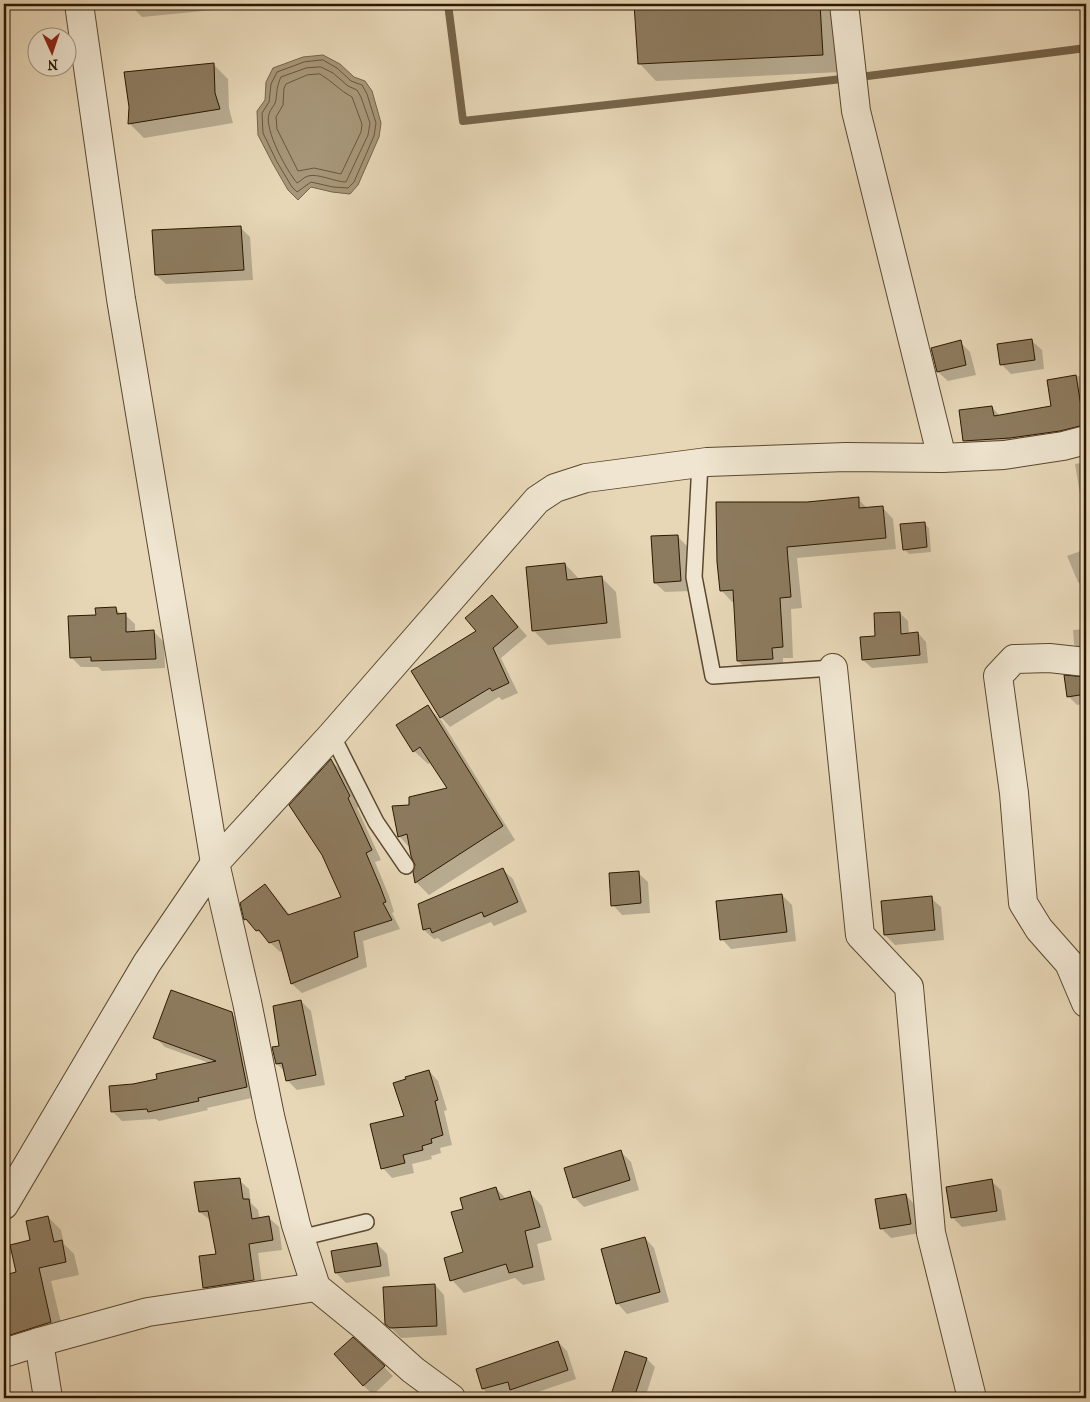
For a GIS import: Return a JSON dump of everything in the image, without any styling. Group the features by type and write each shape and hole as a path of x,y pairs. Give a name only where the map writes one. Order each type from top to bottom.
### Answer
{"street":[{"path":"78,4 123,309 215,863 247,1002 270,1116 300,1238 316,1287 413,1370 451,1398"},
{"path":"844,4 856,112 942,458"},
{"path":"4,1205 147,963 215,863 332,735 537,500 555,488 586,478 700,463 846,457 942,458 1004,455 1063,446 1086,440"},
{"path":"1086,662 1049,658 1014,659 998,676 1014,793 1023,903 1039,929 1069,963 1086,1003"},
{"path":"832,668 860,935 909,987 931,1233 972,1398"},
{"path":"4,1353 148,1312 316,1287"},
{"path":"40,1342 48,1398"}],"lane":[{"path":"700,463 694,577 713,676 832,668"},
{"path":"332,735 376,822 406,866"},
{"path":"300,1238 366,1222"}],"water":[{"path":"323,55 340,64 354,77 365,81 372,91 381,123 379,137 358,185 350,194 311,187 298,200 288,190 258,135 257,111 265,100 266,82 273,68 303,57"}],"building":[{"path":"634,4 820,4 823,55 638,64"},
{"path":"214,63 215,93 220,109 128,124 129,107 124,72"},
{"path":"241,226 244,270 155,275 152,230"},
{"path":"1032,339 1035,360 1000,365 997,344"},
{"path":"961,340 966,365 937,372 931,348"},
{"path":"1076,375 1084,425 1060,431 1010,438 963,441 959,410 992,406 994,416 1051,406 1047,380"},
{"path":"859,497 859,508 883,506 886,538 787,547 791,597 780,598 783,647 772,648 773,659 737,661 733,590 720,591 717,562 716,502 807,502"},
{"path":"925,522 927,547 903,550 900,524"},
{"path":"678,535 681,581 654,583 651,536"},
{"path":"565,563 567,580 602,576 607,623 532,631 526,567"},
{"path":"492,595 518,627 493,648 509,683 492,691 490,688 440,718 411,671 476,631 465,618"},
{"path":"116,607 117,614 126,613 126,632 154,630 156,659 91,661 91,657 70,658 68,616 96,615 95,608"},
{"path":"900,612 901,634 918,632 920,655 862,660 860,637 875,636 874,613"},
{"path":"1064,675 1086,677 1086,694 1067,697"},
{"path":"428,705 503,826 415,883 413,872 415,865 411,856 407,834 398,837 392,806 409,805 409,797 447,788 420,747 413,752 396,725"},
{"path":"331,759 350,796 348,798 372,850 366,853 386,902 383,903 392,920 354,932 358,957 291,984 279,940 269,943 259,930 256,931 246,919 244,920 240,903 265,884 288,915 341,897 322,855 289,805"},
{"path":"503,868 518,902 484,917 482,912 432,933 430,928 423,930 418,904"},
{"path":"639,871 641,903 611,906 609,873"},
{"path":"782,894 787,932 720,940 716,901"},
{"path":"932,896 935,930 884,935 881,901"},
{"path":"171,990 232,1012 247,1087 198,1098 199,1101 148,1112 147,1109 111,1112 109,1086 157,1079 156,1074 216,1061 153,1038"},
{"path":"301,1000 316,1075 286,1081 282,1063 276,1064 272,1047 279,1046 273,1006"},
{"path":"429,1070 438,1100 435,1101 443,1135 431,1139 432,1143 422,1146 423,1150 403,1155 405,1163 381,1169 370,1124 404,1116 393,1083 406,1079 405,1077"},
{"path":"621,1150 630,1180 573,1198 564,1168"},
{"path":"240,1178 243,1199 249,1199 252,1219 269,1216 273,1240 249,1244 254,1280 203,1288 199,1256 216,1254 208,1211 199,1212 194,1182"},
{"path":"992,1179 997,1211 951,1218 946,1187"},
{"path":"496,1187 500,1200 530,1191 540,1227 525,1231 533,1267 509,1273 506,1264 450,1281 444,1258 463,1252 451,1212 463,1209 460,1198"},
{"path":"906,1194 911,1224 880,1229 875,1199"},
{"path":"48,1216 54,1242 62,1240 66,1262 39,1268 51,1322 4,1337 4,1296 9,1295 5,1275 16,1272 10,1245 30,1240 26,1221"},
{"path":"645,1237 660,1292 616,1304 601,1249"},
{"path":"377,1243 381,1266 335,1273 331,1251"},
{"path":"435,1284 437,1326 390,1328 385,1324 383,1287"},
{"path":"353,1337 385,1366 363,1386 334,1354"},
{"path":"558,1341 568,1370 510,1390 508,1382 482,1389 476,1369"},
{"path":"625,1351 647,1358 634,1398 610,1398"}],"waterway":[{"path":"448,4 463,121 860,77 1086,48"}]}
